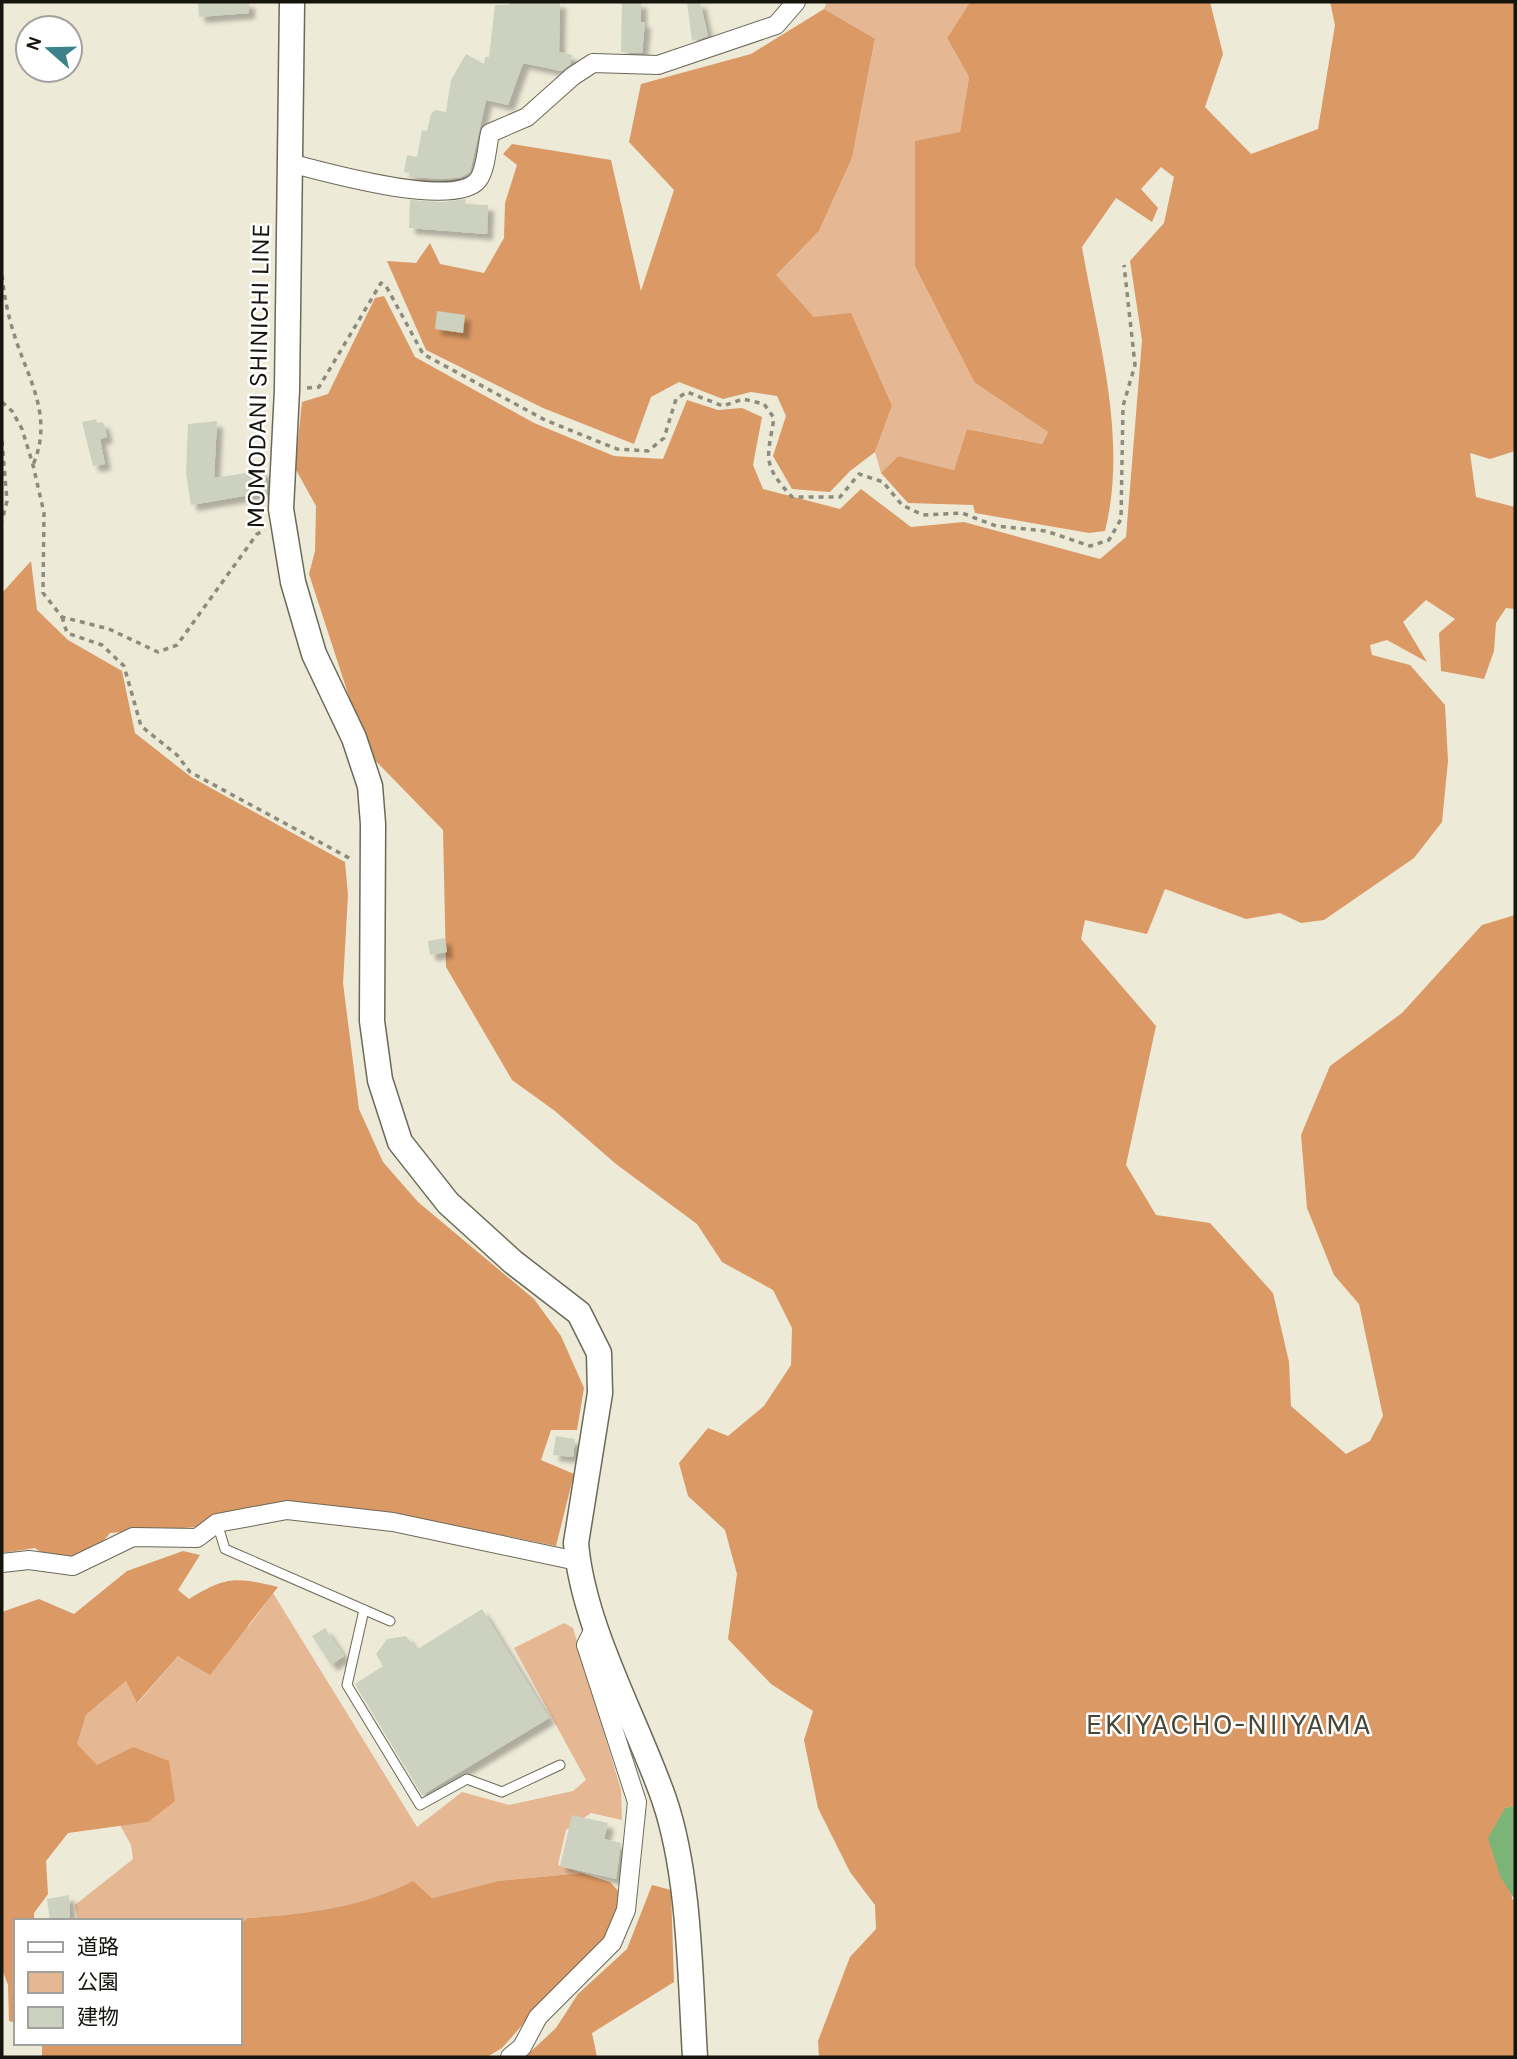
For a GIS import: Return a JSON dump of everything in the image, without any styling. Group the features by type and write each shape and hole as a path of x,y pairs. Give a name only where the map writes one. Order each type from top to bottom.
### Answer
{"main road":[{"name":"MOMODANI SHINICHI LINE","path":"292,2 283,522 293,582 314,654 354,738 370,786 373,824 372,1021 380,1080 400,1142 448,1203 513,1262 579,1313 599,1353 600,1393 576,1543 578,1561 596,1625 664,1800 678,1853 695,2057"}],"street":[{"path":"290,163 388,187 464,190 479,179 490,133 527,117 573,76 593,63 658,65 776,25 796,2"},
{"path":"2,1563 29,1560 73,1566 133,1537 197,1538 217,1523 287,1510 393,1522 578,1561"},
{"path":"510,2057 522,2047 538,2017 612,1943 626,1910 636,1802 586,1645 596,1625"}],"lane":[{"path":"217,1523 225,1549 390,1621"},
{"path":"364,1610 347,1685 420,1805 467,1779 502,1792 560,1765"}],"path":[{"path":"287,390 319,387 381,283 386,286 423,354 545,420 617,449 648,451 664,438 676,399 687,392 723,406 743,399 764,404 774,418 767,459 774,476 792,496 839,497 859,474 883,482 902,505 923,515 962,513 996,526 1046,531 1090,546 1109,540 1121,519 1124,406 1135,365 1124,265"},
{"path":"2,275 14,335 40,402 38,454 33,465"},
{"path":"2,402 12,411 22,429 33,465 44,513 43,593 62,617 67,633 102,645 124,666 141,726 177,755 190,772 351,858 372,888"},
{"path":"2,441 7,501 2,522"},
{"path":"62,617 109,629 158,652 177,645 257,534 283,522"}],"green space":[{"path":"827,2 970,2 947,38 969,77 960,132 975,383 1048,432 1042,444 967,429 954,470 898,456 881,473 875,452 892,406 878,378 814,317 775,275 819,231 852,158 875,40 824,9"},
{"path":"273,1593 417,1827 462,1792 509,1805 573,1791 586,1780 514,1648 564,1623 573,1628 621,1790 622,1820 591,1813 566,1830 558,1865 582,1873 498,1881 432,1898 413,1882 353,1904 312,1912 248,1918 242,1922 242,1919 78,1919 75,1905 133,1859 131,1845 120,1825 148,1822 133,1747 97,1766 76,1744 86,1715 126,1681 138,1703 178,1656 249,1626"}],"shaded area":[{"path":"970,2 1210,2 1223,54 1205,107 1251,154 1318,129 1335,25 1330,2 1515,2 1515,451 1490,459 1470,453 1476,497 1515,507 1515,609 1506,608 1496,623 1494,651 1484,679 1441,671 1439,633 1455,619 1426,600 1403,622 1427,662 1387,640 1370,645 1372,655 1410,665 1445,705 1448,761 1442,822 1414,858 1324,920 1301,923 1280,913 1246,919 1165,889 1147,934 1085,920 1081,939 1156,1026 1126,1165 1156,1215 1210,1223 1273,1293 1289,1362 1291,1406 1346,1454 1370,1441 1383,1416 1359,1304 1334,1275 1307,1208 1301,1135 1330,1066 1402,1013 1482,925 1515,915 1515,1806 1505,1808 1512,1899 1515,1900 1515,2057 819,2057 818,2041 850,1957 876,1929 875,1905 850,1872 818,1808 804,1740 813,1711 771,1684 728,1639 737,1574 725,1530 688,1496 679,1463 708,1428 728,1436 764,1406 791,1365 792,1328 773,1290 722,1262 697,1224 616,1164 555,1111 512,1080 446,967 443,830 367,752 309,574 315,551 316,506 295,468 302,402 328,394 375,298 384,296 415,357 534,423 614,456 663,459 687,400 718,410 742,408 762,417 753,465 763,489 840,509 861,489 911,527 964,522 1100,559 1126,537 1142,340 1130,261 1164,223 1174,177 1161,167 1141,189 1158,208 1152,222 1116,198 1082,247 1102,353 1112,425 1111,496 1105,531 1089,533 975,513 973,505 908,503 881,473 898,456 954,470 967,429 1042,444 1048,432 975,383 915,266 915,141 960,132 969,77 947,38"},
{"path":"824,9 875,39 852,158 819,231 776,275 814,317 851,313 892,406 875,452 850,471 830,492 792,489 773,456 786,416 777,396 751,392 723,399 679,382 651,397 634,444 543,408 426,350 387,261 416,263 430,243 440,264 484,273 504,238 505,203 517,165 503,154 512,144 611,160 641,291 674,190 629,142 641,84 751,54"},
{"path":"31,561 37,610 68,640 122,671 135,733 191,777 345,862 348,895 343,983 359,1109 383,1162 418,1202 534,1299 561,1336 584,1388 577,1430 551,1430 541,1460 574,1474 556,1546 398,1514 341,1513 281,1505 197,1527 110,1533 94,1552 55,1562 35,1548 2,1553 2,593"},
{"path":"183,1551 200,1555 178,1590 189,1599 223,1582 241,1580 278,1587 210,1675 178,1656 137,1703 126,1681 86,1715 77,1744 97,1765 133,1747 169,1761 175,1801 148,1822 68,1833 46,1861 48,1894 34,1913 34,1919 14,1919 14,2022 9,2021 8,1985 2,1969 2,1612 39,1599 74,1614 127,1571"},
{"path":"1515,1806 1515,1900 1500,1876 1488,1838 1505,1808"},
{"path":"582,1873 610,1882 623,1896 600,1953 548,1996 502,2048 487,2057 42,2057 42,2045 242,2045 242,1922 248,1918 312,1912 353,1904 413,1881 432,1898 498,1881"},
{"path":"652,1885 671,1890 674,1982 592,2033 597,2057 525,2057 556,2028 578,1994 627,1949"}],"building":[{"path":"198,2 249,2 249,13 199,17"},
{"path":"509,2 560,2 559,52 572,55 570,65 561,71 523,63 508,105 486,100 470,172 461,177 443,179 411,177 411,173 404,172 407,155 417,157 422,130 427,131 431,114 435,110 446,112 451,80 466,54 484,64 485,57 489,57 495,5 509,5"},
{"path":"622,2 641,2 641,22 645,22 642,53 621,52"},
{"path":"687,2 700,2 708,36 692,41"},
{"path":"466,199 465,204 488,205 487,234 409,228 410,200 443,202"},
{"path":"437,311 465,315 463,333 435,329"},
{"path":"96,419 97,423 103,422 107,437 100,439 105,464 93,466 82,422"},
{"path":"217,421 214,478 265,470 267,492 191,505 186,473 188,424"},
{"path":"445,938 447,952 430,955 428,941"},
{"path":"556,1436 575,1439 573,1457 553,1455"},
{"path":"482,1609 549,1718 422,1795 355,1684 383,1666 376,1654 387,1639 406,1636 416,1650"},
{"path":"325,1628 344,1656 331,1665 312,1636"},
{"path":"572,1815 608,1823 604,1839 621,1843 616,1879 560,1866"},
{"path":"69,1895 70,1919 50,1919 47,1899"}],"district":[{"name":"EKIYACHO-NIIYAMA","path":"1229,1724"}]}
